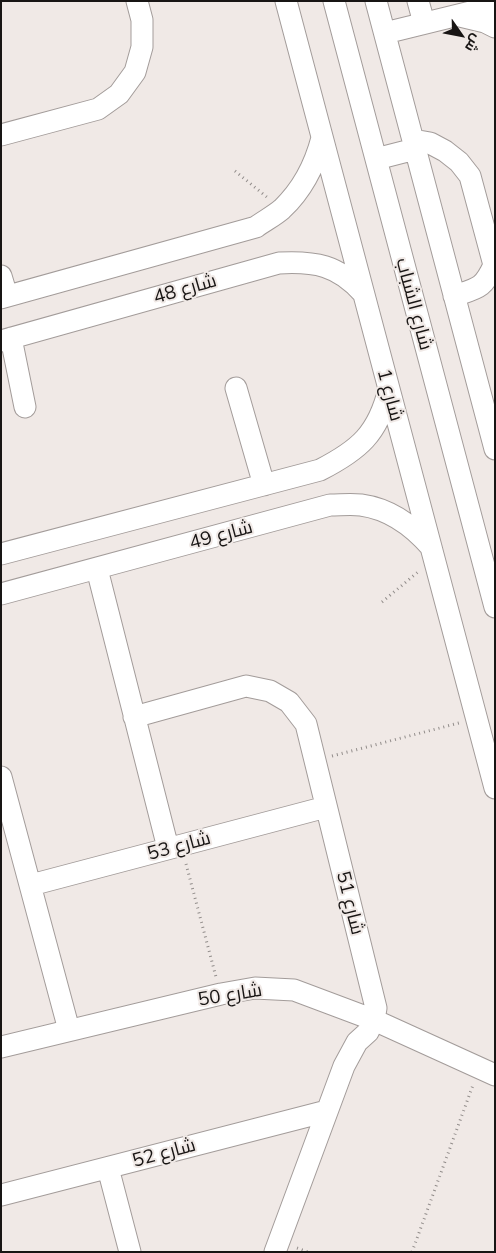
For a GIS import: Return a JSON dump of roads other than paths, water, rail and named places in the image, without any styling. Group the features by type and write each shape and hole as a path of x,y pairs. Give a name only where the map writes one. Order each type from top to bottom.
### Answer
{"street":[{"path":"1,135 98,109 119,94 135,72 142,47 142,20 137,1"},
{"name":"شارع 1","path":"286,1 495,788"},
{"name":"شارع الشباب","path":"334,1 495,607"},
{"path":"376,1 495,449"},
{"path":"418,1 424,23"},
{"path":"385,33 495,6"},
{"path":"459,16 495,26"},
{"path":"1,276 4,297 256,228 282,209 302,185 317,157 322,138"},
{"path":"376,159 414,144 430,144 445,151 459,162 470,176 494,265 488,279 478,288 454,296"},
{"name":"شارع 48","path":"6,339 279,263 305,262 330,268 353,282 363,293"},
{"path":"6,339 25,407"},
{"path":"236,388 264,485"},
{"name":"شارع 49","path":"1,554 320,470 347,456 369,436 384,409 389,389"},
{"name":"شارع 49","path":"1,594 330,505 361,505 390,513 416,530 432,553"},
{"path":"97,569 134,716 175,847"},
{"name":"شارع 51","path":"134,716 246,686 270,691 289,702 306,724 376,1008 374,1020"},
{"path":"1,777 69,1030"},
{"name":"شارع 53","path":"31,885 326,807"},
{"name":"شارع 50","path":"1,1047 221,994 255,988 294,990 374,1020 489,1070"},
{"path":"275,1252 344,1066 357,1042 368,1032 374,1020"},
{"name":"شارع 52","path":"1,1195 327,1111"},
{"path":"108,1168 130,1252"}]}
